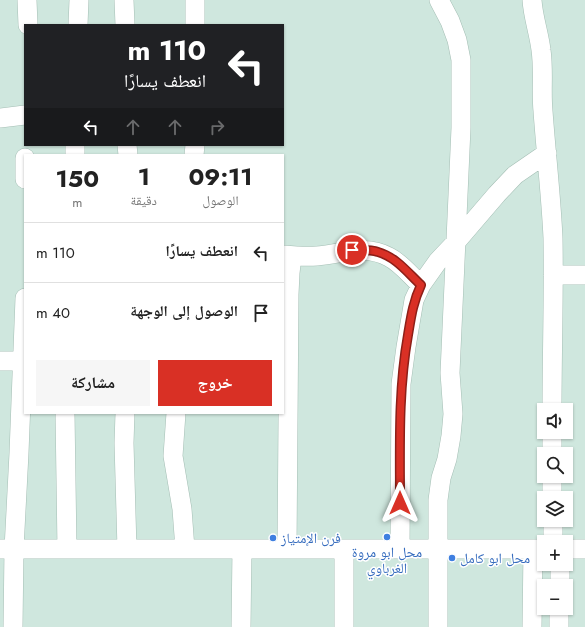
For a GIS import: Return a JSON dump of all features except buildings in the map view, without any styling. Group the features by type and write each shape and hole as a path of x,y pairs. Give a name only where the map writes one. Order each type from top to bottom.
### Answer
{"street":[{"path":"27,0 28,24"},
{"path":"78,24 79,0"},
{"path":"124,0 125,24"},
{"path":"195,0 195,24"},
{"path":"438,627 438,500 441,478 450,444 453,414 450,373 461,128 460,60 457,40 450,21 439,0"},
{"path":"532,0 541,49 543,73 543,110 553,236 552,403"},
{"path":"0,118 24,115"},
{"path":"400,549 401,384 414,300 421,285 438,261 515,175 547,153"},
{"path":"286,549 290,273 288,256 317,256 352,250 378,252 390,257 400,264 421,285"},
{"path":"553,275 585,275"},
{"path":"0,361 24,361 7,549 13,627"},
{"path":"65,414 67,549"},
{"path":"125,414 127,549"},
{"path":"176,414 173,456 182,509 185,549"},
{"path":"7,549 537,549"},
{"path":"241,627 242,549"},
{"path":"344,549 344,627"},
{"path":"573,549 585,549"},
{"path":"532,627 537,562"},
{"path":"559,627 560,615"}],"shaded area":[{"path":"0,0 585,0 585,627 0,627"}],"place":[{"name":"محل ابو مروة الغرباوي","path":"387,537"},
{"name":"فرن الإمتياز","path":"273,538"},
{"name":"محل ابو كامل","path":"452,558"}],"route":[{"path":"352,250 378,252 390,257 400,264 421,285 414,300 410,319 401,384 400,503"}]}
